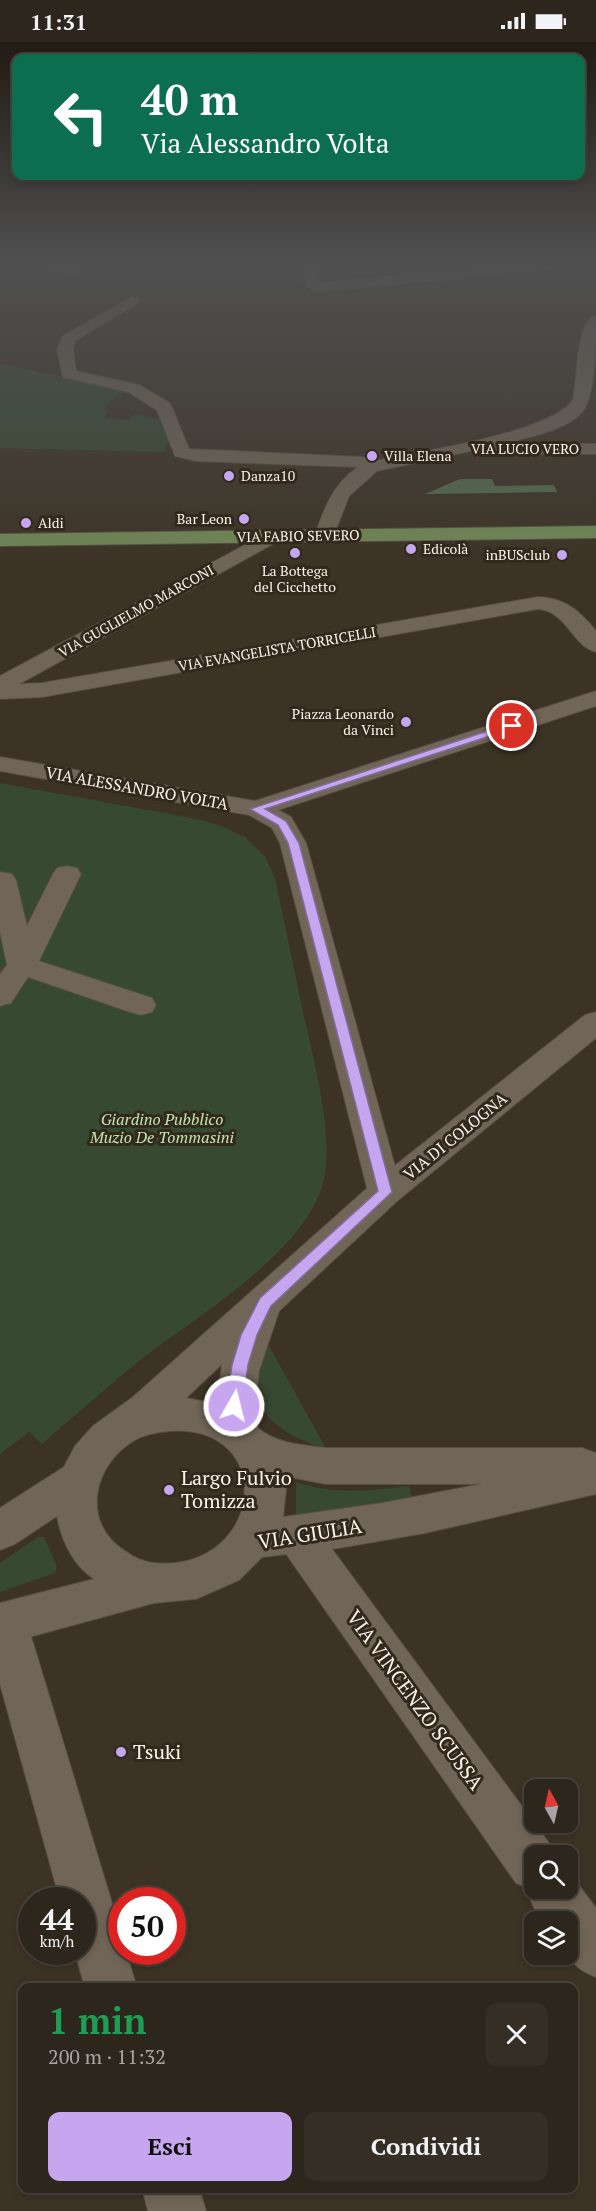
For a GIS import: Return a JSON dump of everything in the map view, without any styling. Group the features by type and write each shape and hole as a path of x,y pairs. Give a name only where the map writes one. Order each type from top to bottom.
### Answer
{"main road":[{"name":"VIA FABIO SEVERO","path":"0,540 596,532"}],"street":[{"path":"68,366 69,374 133,388 164,406 181,452 196,456 362,462 372,466"},
{"path":"325,536 334,504 351,479 372,466 533,429 576,409 582,396 585,366"},
{"name":"VIA LUCIO VERO","path":"454,449 596,449"},
{"name":"VIA GUGLIELMO MARCONI","path":"0,685 273,536"},
{"name":"VIA EVANGELISTA TORRICELLI","path":"0,692 42,690 526,605 554,603 564,609 596,645"},
{"path":"256,809 596,698"},
{"name":"VIA ALESSANDRO VOLTA","path":"0,764 256,809 282,823 293,843 385,1192"},
{"path":"0,996 11,966 67,874"},
{"path":"2,880 11,966"},
{"path":"11,966 141,1005"},
{"name":"VIA DI COLOGNA","path":"129,1424 385,1192 596,1022"},
{"name":"VIA DI COLOGNA","path":"244,1440 234,1406 240,1365 249,1335 266,1302"},
{"path":"154,1583 128,1577 105,1564 88,1547 78,1526 74,1503 78,1480 89,1458 101,1445 129,1424 157,1415 186,1414 214,1420 244,1440 288,1461 326,1466 596,1466"},
{"path":"244,1440 266,1475 266,1508 252,1539"},
{"name":"VIA GIULIA","path":"2,1624 154,1583 183,1582 210,1574 234,1559 252,1539 297,1535 428,1515 596,1476"},
{"path":"0,1531 78,1480"},
{"name":"VIA VINCENZO SCUSSA","path":"297,1535 524,1851"},
{"path":"2,1624 110,1983"},
{"path":"559,1899 596,1951"},
{"path":"172,2193 177,2211"}],"green space":[{"path":"0,366 11,366 124,389 103,409 108,411 105,418 130,420 134,414 165,420 169,440 164,452 0,448"},
{"path":"460,479 492,479 495,486 554,485 557,492 425,494"},
{"name":"Giardino Pubblico Muzio De Tommasini","path":"0,783 197,819 245,837 265,856 275,878 314,1059 323,1104 327,1149 322,1187 310,1213 292,1238 269,1261 243,1284 139,1361 42,1444 29,1432 0,1454"},
{"path":"265,1339 327,1450 287,1433 274,1423 265,1411 260,1398 258,1382"},
{"path":"296,1482 338,1490 409,1486 413,1502 363,1505 300,1515 296,1514"},
{"path":"38,1537 44,1537 57,1567 55,1573 0,1592 0,1563"}],"place":[{"name":"Villa Elena","path":"372,456"},
{"name":"Danza10","path":"229,476"},
{"name":"Bar Leon","path":"244,519"},
{"name":"Aldi","path":"26,523"},
{"name":"Edicolà","path":"411,549"},
{"name":"La Bottega del Cicchetto","path":"295,553"},
{"name":"inBUSclub","path":"562,555"},
{"name":"Piazza Leonardo da Vinci","path":"406,722"},
{"name":"Largo Fulvio Tomizza","path":"169,1490"},
{"name":"Tsuki","path":"121,1752"}],"route":[{"path":"234,1406 240,1365 249,1335 266,1302 385,1192 293,843 282,823 270,814 256,809 512,726"}]}
